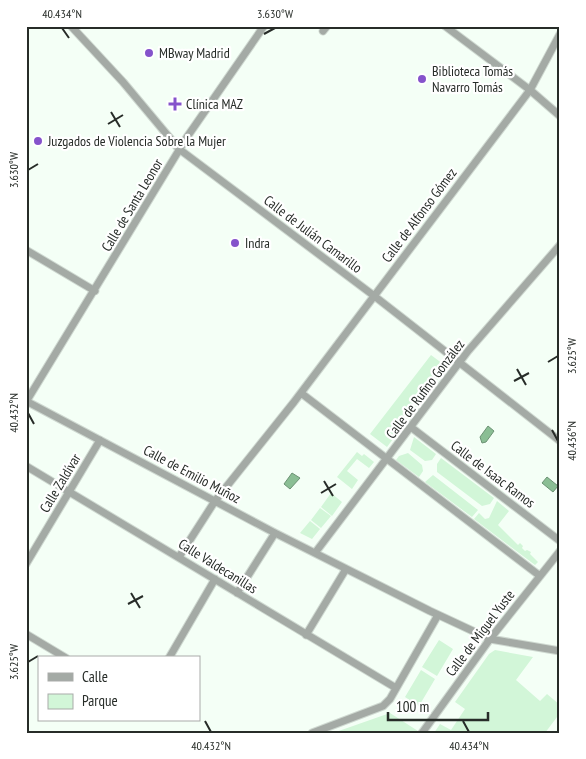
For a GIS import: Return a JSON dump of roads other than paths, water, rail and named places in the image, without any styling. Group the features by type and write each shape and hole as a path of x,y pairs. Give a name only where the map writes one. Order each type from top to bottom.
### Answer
{"street":[{"name":"Calle de Julián Camarillo","path":"71,26 123,82 180,149 374,295 560,441"},
{"name":"Calle de Santa Leonor","path":"26,401 180,149 264,26"},
{"path":"445,26 530,90 560,116"},
{"name":"Calle de Alfonso Gómez","path":"179,557 215,501 301,393 530,90 560,34"},
{"name":"Calle de Rufino González","path":"315,553 412,428 459,363 560,245"},
{"path":"26,250 94,291"},
{"path":"301,393 540,576"},
{"name":"Calle de Emilio Muñoz","path":"26,401 275,533 490,640 560,651"},
{"name":"Calle de Isaac Ramos","path":"412,428 560,541"},
{"name":"Calle Zaldívar","path":"26,564 100,440"},
{"name":"Calle Valdecanillas","path":"26,466 396,688"},
{"path":"237,593 275,533"},
{"name":"Calle de Miguel Yuste","path":"422,733 490,640 560,551"},
{"path":"306,635 346,569"},
{"path":"170,656 215,579"},
{"path":"312,733 378,710 390,699 438,615"},
{"path":"26,634 63,656"}],"place":[{"name":"MBway Madrid","path":"149,53"},
{"name":"Biblioteca Tomás Navarro Tomás","path":"422,79"},
{"name":"Clínica MAZ","path":"175,104"},
{"name":"Juzgados de Violencia Sobre la Mujer","path":"38,141"},
{"name":"Indra","path":"235,243"}]}
